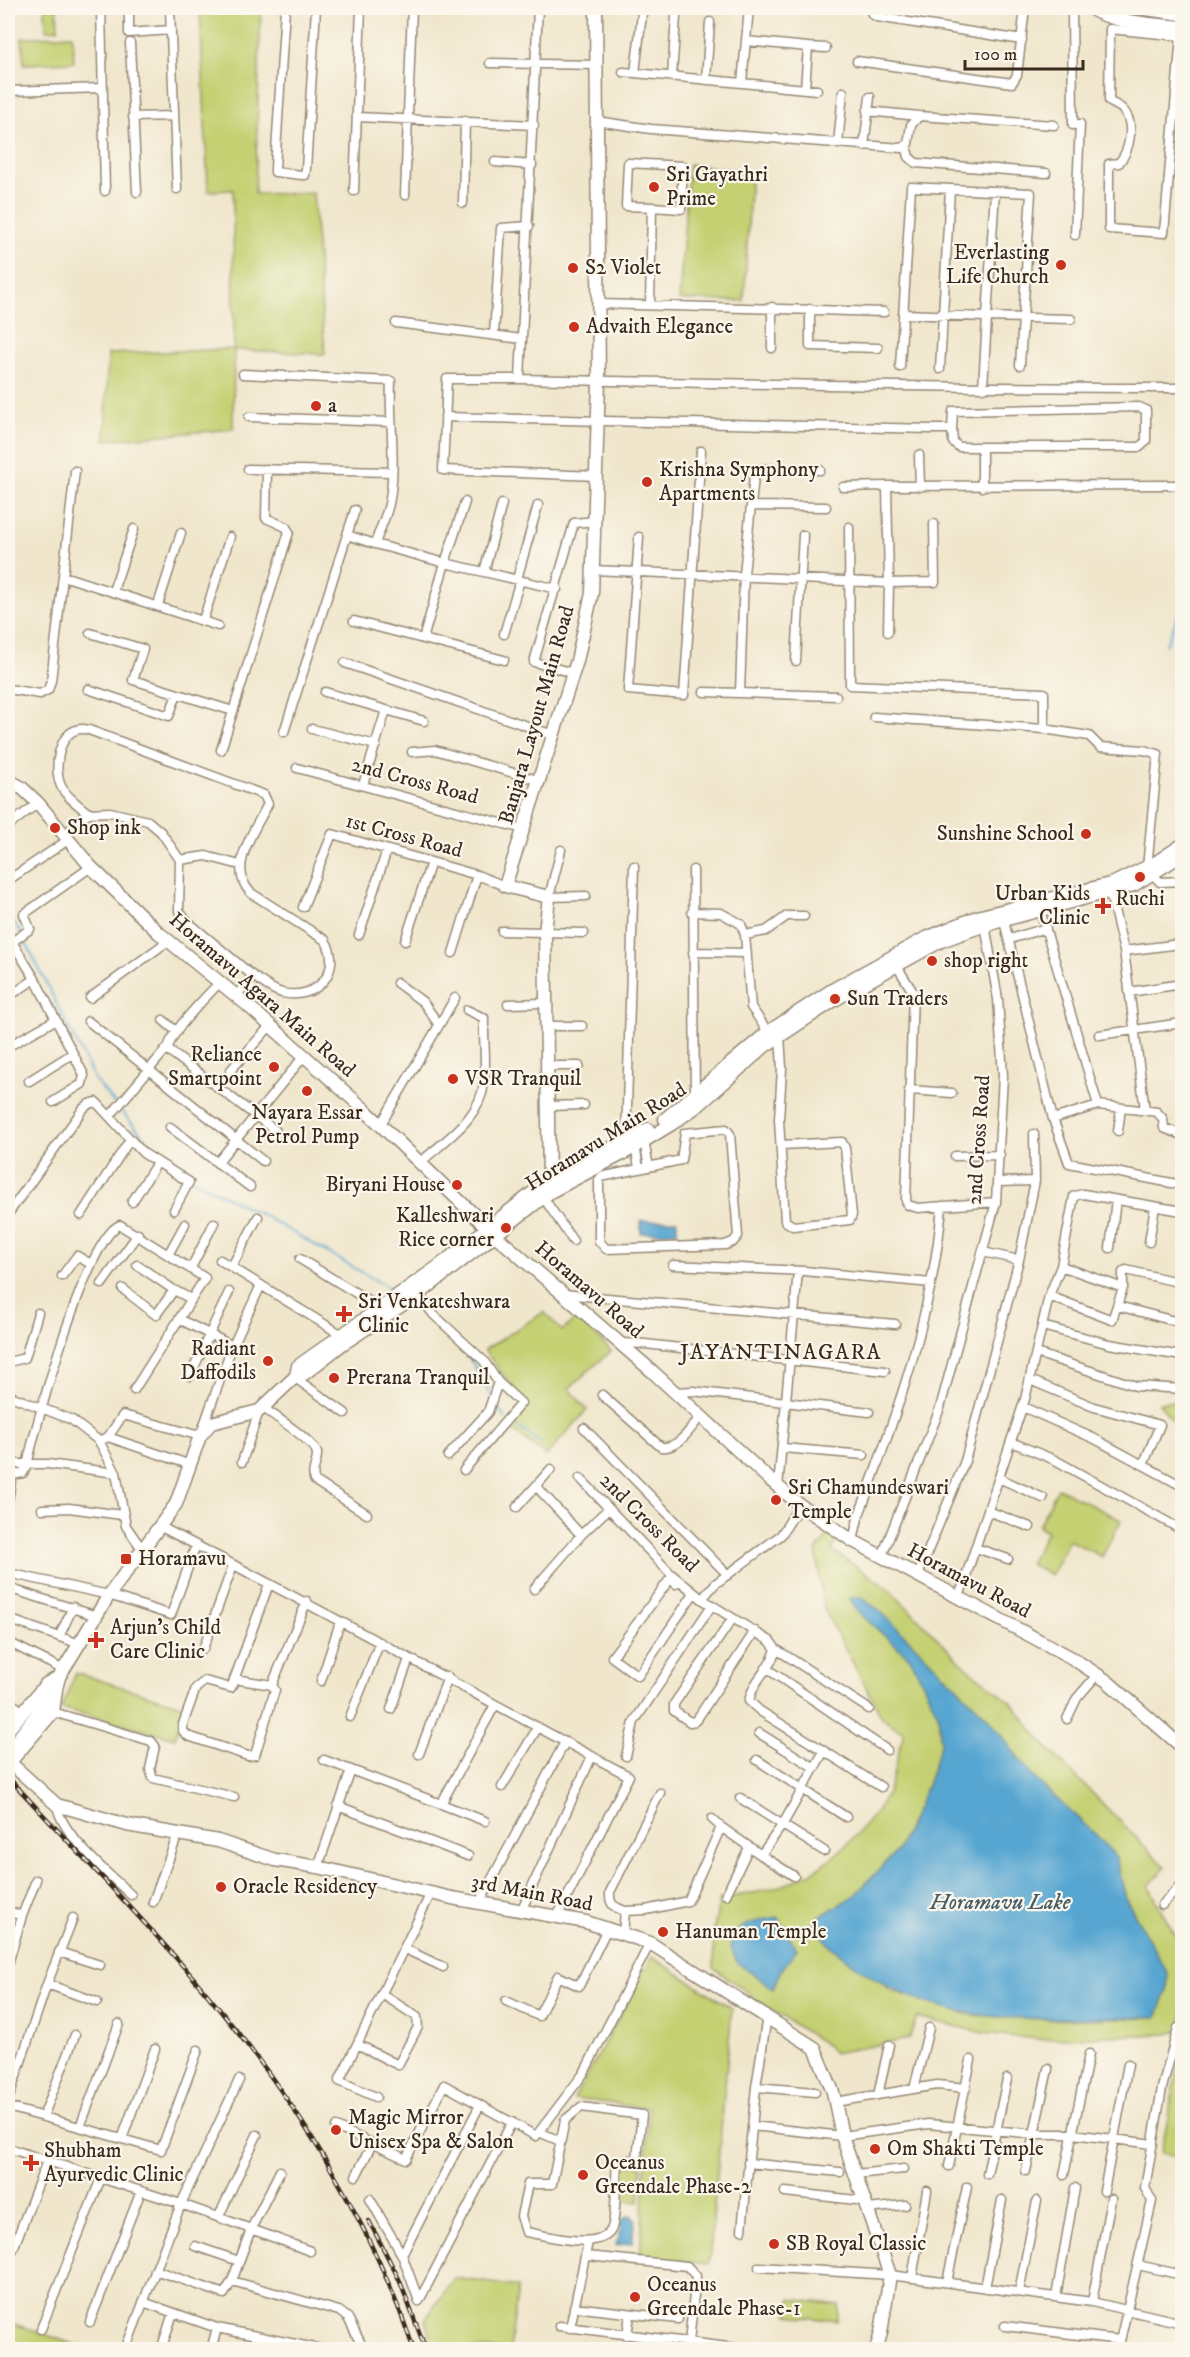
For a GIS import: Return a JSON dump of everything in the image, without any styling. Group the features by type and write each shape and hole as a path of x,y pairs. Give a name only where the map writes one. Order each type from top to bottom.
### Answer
{"street":[{"path":"100,8 105,191"},
{"path":"129,8 129,33 171,30"},
{"path":"170,8 177,189"},
{"path":"285,8 274,168 275,172 302,175 305,175 306,169 316,8"},
{"path":"354,191 361,8"},
{"path":"405,195 412,8"},
{"path":"520,379 537,66 538,8"},
{"name":"Banjara Layout Main Road","path":"505,886 541,781 586,628 593,570 600,304 596,8"},
{"path":"742,83 748,8"},
{"path":"870,8 872,15 877,17 1022,40"},
{"path":"857,61 1012,83 1017,75 1025,8"},
{"path":"1072,8 1073,125 1080,124 1075,235"},
{"path":"1091,8 1111,22 1182,26"},
{"path":"1138,8 1182,26"},
{"path":"635,73 642,14"},
{"path":"672,77 676,16"},
{"path":"706,80 710,22"},
{"path":"1111,22 1109,101 1122,109 1128,120 1130,135 1127,154 1119,163 1109,164 1109,229 1164,233 1182,26"},
{"path":"746,41 826,48"},
{"path":"130,43 137,192"},
{"path":"804,89 808,47"},
{"path":"490,63 537,66 597,65"},
{"path":"623,72 817,90"},
{"path":"8,91 103,88"},
{"path":"838,144 843,92"},
{"path":"864,146 870,97"},
{"path":"867,111 1054,125"},
{"path":"133,117 174,116"},
{"path":"919,116 910,125 906,146 909,157 916,163 1046,173"},
{"path":"357,117 534,124"},
{"path":"463,203 465,121"},
{"path":"596,121 651,129 864,146 906,146"},
{"path":"495,162 532,165"},
{"path":"628,163 683,166 681,209 652,207 626,206 628,163"},
{"path":"900,367 911,187 1031,193 1020,364"},
{"path":"940,369 950,189"},
{"path":"983,388 995,191"},
{"path":"651,304 652,207"},
{"path":"494,334 501,228 529,226"},
{"path":"600,304 772,307 885,312"},
{"path":"772,307 772,348"},
{"path":"810,309 810,346 878,348"},
{"path":"903,314 1071,319"},
{"path":"396,323 522,339"},
{"path":"243,374 391,381 389,422 392,472 389,505 375,544"},
{"path":"597,476 443,470 447,379 983,388 1182,388"},
{"path":"1139,407 1146,410 1146,441 1140,447 959,447 953,442 952,429 952,411 1139,407"},
{"path":"249,417 389,422"},
{"path":"445,417 952,429"},
{"path":"639,537 628,690 684,695 701,451"},
{"path":"982,453 982,487"},
{"path":"919,455 920,487"},
{"path":"248,469 392,472"},
{"path":"221,750 289,532 286,527 266,518 267,469"},
{"path":"740,693 744,574 754,476 758,470 820,470"},
{"path":"8,689 40,694 48,690 51,681 75,471"},
{"path":"843,487 1176,485"},
{"path":"887,486 888,632"},
{"path":"423,639 465,502"},
{"path":"484,572 502,504"},
{"path":"504,634 538,505"},
{"path":"751,506 826,507"},
{"path":"284,732 355,510"},
{"path":"573,673 534,662 557,589 574,523 596,521"},
{"path":"593,570 744,574 889,583 935,582 934,524"},
{"path":"849,526 850,685 1044,693 1044,729"},
{"path":"113,591 135,529"},
{"path":"158,605 181,533"},
{"path":"347,535 445,563 557,589"},
{"path":"796,661 803,535"},
{"path":"202,620 230,537"},
{"path":"63,576 218,626"},
{"path":"354,621 504,660"},
{"path":"90,633 143,649 133,680 233,711"},
{"path":"345,663 553,735"},
{"path":"88,689 169,716 177,694"},
{"path":"325,692 424,721"},
{"path":"704,692 836,696"},
{"path":"363,785 386,710"},
{"path":"874,717 1044,729 1089,736 1100,747 1144,750 1158,754 1150,872 1160,882 1182,881"},
{"path":"82,728 264,795 268,804 240,865 242,884 251,893 325,940 331,950 333,960 327,975 318,987 304,994 280,993 253,976 188,922 179,911 180,860 161,832 148,820 110,812 88,813 64,792 58,770 59,755 67,734 82,728"},
{"path":"312,729 376,745"},
{"path":"412,752 435,750 541,781"},
{"name":"2nd Cross Road","path":"297,768 524,830"},
{"name":"Horamavu Agara Main Road","path":"8,780 21,787 38,803 91,867 168,941 236,996 381,1124 491,1231"},
{"path":"8,826 38,803"},
{"path":"10,879 66,837 88,813"},
{"name":"1st Cross Road","path":"303,907 332,834 477,875 505,886"},
{"name":"Horamavu Main Road","path":"893,961 985,925 1004,921 1039,907 1150,872 1182,845"},
{"path":"358,935 387,850"},
{"path":"549,1180 545,932 549,897 561,850"},
{"name":"Horamavu Main Road","path":"491,1231 543,1197 635,1143 697,1100 774,1034 946,929 977,917 1110,893 1182,855"},
{"path":"180,860 206,856 240,865"},
{"path":"405,941 431,862"},
{"path":"634,866 635,1143 639,1168"},
{"path":"53,1101 85,1080 35,979 11,940 30,928 24,914 91,867"},
{"path":"693,870 697,1100"},
{"path":"453,953 477,875"},
{"path":"505,886 549,897 586,896"},
{"path":"1110,893 1124,951 1145,1110"},
{"path":"1039,907 1098,1106"},
{"path":"692,912 729,916 741,924 745,935 751,1006 774,1034 781,1145 787,1224 793,1226 850,1220 852,1215 842,1142 781,1145"},
{"path":"745,935 766,931 787,916 804,916"},
{"path":"1004,921 1053,1119 1069,1163 1182,1185"},
{"name":"2nd Cross Road","path":"882,1556 940,1408 996,1202 1003,1076 998,999 985,925"},
{"path":"1010,939 1046,928"},
{"path":"502,931 584,933"},
{"path":"90,998 168,941"},
{"path":"1124,951 1180,944"},
{"path":"693,952 747,954"},
{"path":"893,961 913,992 905,1196 913,1208 996,1202"},
{"path":"236,996 253,976"},
{"path":"8,997 35,979"},
{"path":"115,1110 150,1071 177,1032 219,983"},
{"path":"397,983 423,1002 439,1025"},
{"path":"1129,992 1182,984"},
{"path":"381,1124 455,998"},
{"path":"508,1004 545,1003"},
{"path":"421,1162 459,1130 475,1110 482,1095 484,1018 467,1010"},
{"path":"9,1046 55,1020"},
{"path":"163,1020 177,1032"},
{"path":"88,1022 263,1161"},
{"path":"1099,1035 1134,1028 1182,1023"},
{"path":"230,1071 270,1026"},
{"path":"546,1026 582,1026"},
{"path":"168,1047 173,1056 276,1131"},
{"path":"29,1081 72,1054"},
{"path":"217,1163 304,1056"},
{"path":"546,1066 579,1066"},
{"path":"909,1090 952,1093"},
{"name":"Horamavu Main Road","path":"200,1436 211,1423 260,1409 295,1377 304,1374 491,1231 549,1180 635,1143 660,1123 697,1100"},
{"path":"8,1214 83,1109 96,1102 115,1110 129,1141 189,1182 174,1210"},
{"path":"547,1106 584,1105"},
{"path":"1053,1119 1098,1106 1145,1110 1157,1112 1163,1119 1164,1128 1182,1135"},
{"path":"1118,1131 1121,1108"},
{"path":"170,1127 250,1187"},
{"path":"689,1131 729,1131 738,1236 733,1242 725,1245 606,1249 602,1247 599,1241 599,1180 604,1175 649,1167 681,1160 684,1135 689,1131"},
{"path":"918,1575 965,1461 1019,1260 1035,1181 1034,1134"},
{"path":"81,1215 129,1141"},
{"path":"635,1143 649,1167"},
{"path":"955,1156 1000,1155"},
{"path":"132,1202 157,1162"},
{"path":"998,1182 1035,1181"},
{"path":"959,1597 1023,1407 1049,1296 1061,1266 1074,1196 1083,1194 1182,1211"},
{"path":"543,1197 573,1241"},
{"path":"1110,1248 1116,1200"},
{"path":"853,1541 858,1518 911,1370 931,1283 942,1206"},
{"path":"1149,1242 1155,1207"},
{"path":"232,1266 258,1217"},
{"path":"169,1253 185,1224"},
{"path":"191,1268 214,1224"},
{"path":"8,1501 12,1475 23,1473 27,1466 40,1408 91,1264 116,1226 125,1225 205,1278 134,1390"},
{"name":"Horamavu Road","path":"491,1231 800,1505 853,1541 1072,1658 1097,1675 1182,1747"},
{"path":"102,1284 138,1234"},
{"path":"983,1252 1019,1260"},
{"path":"62,1276 77,1256 91,1264"},
{"path":"300,1259 379,1307"},
{"path":"219,1260 342,1335"},
{"path":"674,1264 798,1271 931,1283"},
{"path":"137,1265 191,1299"},
{"path":"1061,1266 1123,1288"},
{"path":"1049,1296 1110,1320 1115,1317 1123,1288 1123,1272 1126,1270 1182,1283"},
{"path":"778,1487 788,1402 798,1271"},
{"path":"8,1759 109,1595 176,1504 188,1464 232,1346 261,1285"},
{"path":"123,1289 156,1315 174,1290"},
{"path":"190,1376 229,1292"},
{"path":"563,1294 895,1324"},
{"path":"345,1413 295,1377 298,1366 379,1307 406,1297 434,1315 484,1361 498,1382 521,1403 464,1470"},
{"path":"1118,1306 1182,1323"},
{"path":"8,1362 25,1358 38,1313"},
{"path":"179,1318 232,1346"},
{"path":"1042,1326 1109,1344 1182,1356"},
{"path":"620,1343 885,1371"},
{"path":"1036,1353 1118,1381 1158,1389 1182,1389"},
{"path":"1030,1380 1094,1407 1160,1425 1143,1465"},
{"path":"448,1456 488,1412 498,1382"},
{"path":"675,1392 693,1390 869,1412"},
{"path":"8,1395 72,1420 99,1441 116,1473 122,1515 126,1526 142,1548"},
{"path":"602,1395 661,1447 668,1448 676,1444 701,1416"},
{"path":"1023,1407 1182,1486"},
{"path":"242,1462 260,1409 314,1447 317,1458 312,1473 315,1481 367,1514"},
{"path":"99,1441 108,1437 123,1415 200,1436"},
{"path":"584,1428 728,1575"},
{"path":"108,1437 188,1464"},
{"path":"1011,1442 1055,1460 1182,1530"},
{"path":"783,1448 864,1455"},
{"path":"8,1464 27,1466 48,1464 116,1473"},
{"path":"517,1507 551,1469"},
{"name":"2nd Cross Road","path":"580,1478 692,1595 771,1641 776,1649 869,1708"},
{"path":"999,1478 1043,1498"},
{"path":"536,1486 581,1535"},
{"path":"702,1599 728,1575 781,1535 800,1505"},
{"path":"42,1509 69,1508 122,1515"},
{"path":"534,1589 581,1535 609,1509"},
{"path":"988,1511 1030,1527"},
{"path":"161,1527 269,1584 307,1601 340,1622 448,1677 495,1705 629,1776 557,1917"},
{"path":"8,1573 109,1595 171,1615 196,1545"},
{"path":"976,1548 1008,1559"},
{"path":"203,1648 233,1565"},
{"path":"670,1579 692,1595 640,1677 613,1659 670,1579"},
{"path":"269,1584 231,1688 205,1681 199,1685 184,1721 183,1731 188,1736 248,1756 255,1755 274,1696 275,1690 272,1685"},
{"path":"8,1588 97,1616"},
{"path":"272,1685 307,1601"},
{"path":"626,1756 634,1722 712,1605"},
{"path":"58,1636 73,1607"},
{"path":"732,1618 674,1704 674,1711 687,1721 695,1721 699,1716 755,1631"},
{"path":"8,1619 80,1644"},
{"path":"321,1681 340,1622"},
{"path":"8,1642 56,1680"},
{"path":"350,1717 380,1642"},
{"path":"776,1649 774,1659 752,1685 749,1701 760,1711 880,1787"},
{"path":"391,1709 409,1659"},
{"path":"766,1668 886,1749"},
{"path":"1067,1719 1077,1698 1097,1675"},
{"path":"419,1754 448,1677"},
{"path":"234,1679 272,1685"},
{"path":"8,1720 13,1704 37,1685 56,1680"},
{"path":"8,1759 53,1712 56,1680"},
{"path":"8,1730 56,1680"},
{"path":"441,1804 495,1705"},
{"path":"53,1712 152,1741 155,1746 150,1769 153,1778 234,1797"},
{"path":"502,1787 538,1727"},
{"path":"759,1732 815,1768"},
{"path":"479,1903 565,1742"},
{"path":"761,1855 783,1824 824,1751"},
{"path":"521,1911 592,1756"},
{"name":"3rd Main Road","path":"8,1759 57,1805 127,1825 218,1841 275,1860 557,1917 607,1929 650,1943 815,2048 835,2102 842,2136 891,2275 876,2349"},
{"path":"324,1760 485,1821"},
{"path":"757,1760 846,1817"},
{"path":"318,1867 351,1770"},
{"path":"660,1792 610,1892 609,1901 613,1907 625,1911 646,1910 688,1901 721,1827"},
{"path":"740,1798 824,1851"},
{"path":"57,1805 58,1816 95,1861 131,1895"},
{"path":"338,1806 468,1856"},
{"path":"712,1820 794,1876"},
{"path":"153,1902 178,1834"},
{"path":"726,1895 749,1847"},
{"path":"8,1964 22,1916 36,1880"},
{"path":"1162,1905 1182,1884"},
{"path":"376,2097 339,2081 431,1893"},
{"path":"8,1911 22,1916"},
{"path":"623,1934 625,1911"},
{"path":"8,2100 46,1984 73,1918"},
{"path":"506,2001 539,2016 558,1976 579,1986 607,1929"},
{"path":"336,2127 406,2159 444,2085 536,2136 584,2073 650,1943"},
{"path":"405,1949 443,1967"},
{"path":"59,1952 100,1965"},
{"path":"46,1984 97,2002"},
{"path":"357,2044 398,2065 418,2027 417,2017 382,1994"},
{"path":"742,2230 756,2087 767,2016"},
{"path":"80,2127 119,2024"},
{"path":"914,2089 929,2028"},
{"path":"1005,2326 1119,2345 1152,2201 1145,2188 1162,2088 1178,2028"},
{"path":"43,2117 75,2035"},
{"path":"878,2095 889,2045"},
{"path":"122,2139 155,2049"},
{"path":"8,2107 161,2150 198,2050"},
{"path":"1064,2175 1089,2054"},
{"path":"949,2166 971,2060"},
{"path":"1104,2191 1112,2138 1128,2064"},
{"path":"1026,2171 1048,2069"},
{"path":"987,2174 1007,2079"},
{"path":"125,2349 181,2204 238,2080"},
{"path":"835,2102 937,2085 966,2088"},
{"path":"756,2087 815,2092"},
{"path":"402,2255 480,2105"},
{"path":"580,2107 642,2115 637,2158 617,2163 611,2229 602,2240 588,2242 525,2232 520,2216 528,2184 552,2184 565,2120 580,2107"},
{"path":"370,2199 402,2255 419,2301 512,2122"},
{"path":"752,2126 842,2136 928,2124 1035,2134 1073,2134 1153,2144"},
{"path":"539,2132 560,2141"},
{"path":"219,2216 257,2135"},
{"path":"356,2176 372,2144"},
{"path":"8,2148 219,2216 310,2251"},
{"path":"8,2262 47,2161"},
{"path":"748,2163 840,2172"},
{"path":"856,2174 904,2169"},
{"path":"155,2270 224,2294 232,2281 251,2229 280,2171"},
{"path":"41,2329 101,2178"},
{"path":"947,2283 967,2187"},
{"path":"1056,2297 1075,2188"},
{"path":"90,2322 141,2191"},
{"path":"912,2278 927,2191"},
{"path":"785,2192 866,2205 905,2205"},
{"path":"1092,2302 1111,2199"},
{"path":"985,2288 1002,2200"},
{"path":"1019,2292 1037,2201"},
{"path":"570,2328 587,2256 588,2242"},
{"path":"195,2246 239,2261"},
{"path":"587,2256 687,2265 692,2268 696,2276 688,2342"},
{"path":"1138,2265 1182,2273"},
{"path":"759,2267 891,2275 1092,2302 1182,2323"},
{"path":"232,2281 339,2311 348,2318 364,2349"},
{"path":"142,2302 217,2328 325,2349"},
{"path":"574,2307 678,2319"},
{"path":"161,2349 172,2313"},
{"path":"627,2335 630,2315"},
{"path":"559,2326 752,2349"},
{"path":"211,2349 217,2328"}],"green space":[{"path":"45,8 57,8 58,29 46,30"},
{"path":"200,8 261,8 255,194 313,193 325,354 234,350 233,429 105,440 108,354 234,349 233,190 208,191"},
{"path":"72,35 74,62 24,64 22,38"},
{"path":"689,164 751,172 744,301 679,300"},
{"path":"544,1312 562,1331 578,1317 611,1351 569,1388 587,1410 546,1456 508,1427 525,1403 484,1350"},
{"path":"1182,1401 1182,1433 1159,1403"},
{"path":"1058,1488 1121,1520 1102,1557 1069,1540 1051,1575 1030,1564 1047,1531 1038,1526"},
{"path":"832,1530 840,1536 832,1550 888,1588 967,1668 1012,1703 1043,1743 1165,1867 1149,1886 1172,1930 1182,1943 1182,2030 1168,2034 1037,2039 983,2033 917,2017 909,2039 834,2053 828,2046 767,2007 714,1968 713,1933 720,1899 762,1891 795,1880 810,1873 841,1850 867,1823 884,1799 892,1779 904,1732 883,1719 824,1609 816,1551","holes":["861,1597 880,1611 989,1719 1032,1776 1097,1836 1116,1857 1126,1899 1168,1974 1157,2017 1054,2020 969,2015 890,1990 817,1918 854,1896 898,1850 927,1786 941,1743 938,1714 911,1659 859,1613 849,1598"]},
{"path":"76,1673 184,1706 175,1738 61,1708"},
{"path":"652,1957 732,2008 709,2264 640,2257 649,2108 574,2099"},
{"path":"1182,2047 1182,2157 1161,2153"},
{"path":"625,2164 642,2166 639,2202 622,2200"},
{"path":"454,2278 518,2287 510,2349 433,2349 425,2320"},
{"path":"790,2299 839,2305 837,2321 788,2315"},
{"path":"8,2322 88,2349 8,2349"}],"water":[{"path":"677,1220 677,1232 641,1233 641,1221"},
{"name":"Horamavu Lake","path":"861,1597 880,1611 989,1719 1032,1776 1097,1836 1116,1857 1126,1899 1168,1974 1167,1992 1157,2017 1005,2017 968,2013 932,2004 897,1991 862,1970 835,1950 818,1932 813,1924 817,1918 854,1896 898,1850 927,1786 941,1743 938,1714 911,1659 859,1613 849,1598"},
{"path":"778,1917 797,1949 781,1971 773,1989 735,1961 731,1941 733,1935 743,1926"},
{"path":"630,2215 636,2220 632,2243 616,2245 621,2227 618,2223"}],"waterway":[{"path":"1166,645 1182,605"},
{"path":"8,915 20,931 95,1080 115,1104"},
{"path":"119,1108 166,1163"},
{"path":"191,1179 266,1217 396,1292"},
{"path":"464,1348 491,1395"},
{"path":"495,1403 505,1418"},
{"path":"509,1421 542,1444"}],"railway":[{"path":"8,1777 175,1957 227,2019 284,2095 311,2135 358,2218 379,2261 414,2350"},
{"path":"369,2221 399,2279 426,2350"}],"place":[{"name":"Sri Gayathri Prime","path":"654,187"},
{"name":"Everlasting Life Church","path":"1061,265"},
{"name":"S2 Violet","path":"573,268"},
{"name":"Advaith Elegance","path":"574,327"},
{"name":"a","path":"316,406"},
{"name":"Krishna Symphony Apartments","path":"647,482"},
{"name":"Shop ink","path":"55,828"},
{"name":"Sunshine School","path":"1086,834"},
{"name":"Ruchi","path":"1140,877"},
{"name":"Urban Kids Clinic","path":"1103,906"},
{"name":"shop right","path":"932,961"},
{"name":"Sun Traders","path":"835,999"},
{"name":"Reliance Smartpoint","path":"274,1067"},
{"name":"VSR Tranquil","path":"453,1079"},
{"name":"Nayara Essar Petrol Pump","path":"307,1091"},
{"name":"Biryani House","path":"457,1185"},
{"name":"Kalleshwari Rice corner","path":"506,1228"},
{"name":"Sri Venkateshwara Clinic","path":"344,1314"},
{"name":"Radiant Daffodils","path":"268,1361"},
{"name":"Prerana Tranquil","path":"334,1378"},
{"name":"Sri Chamundeswari Temple","path":"776,1500"},
{"name":"Horamavu","path":"126,1559"},
{"name":"Arjun's Child Care Clinic","path":"96,1640"},
{"name":"Oracle Residency","path":"221,1887"},
{"name":"Hanuman Temple","path":"663,1932"},
{"name":"Magic Mirror Unisex Spa & Salon","path":"336,2130"},
{"name":"Om Shakti Temple","path":"875,2149"},
{"name":"Shubham Ayurvedic Clinic","path":"31,2163"},
{"name":"Oceanus Greendale Phase-2","path":"583,2175"},
{"name":"SB Royal Classic","path":"774,2244"},
{"name":"Oceanus Greendale Phase-1","path":"635,2297"}],"district":[{"name":"JAYANTINAGARA","path":"781,1352"}]}
